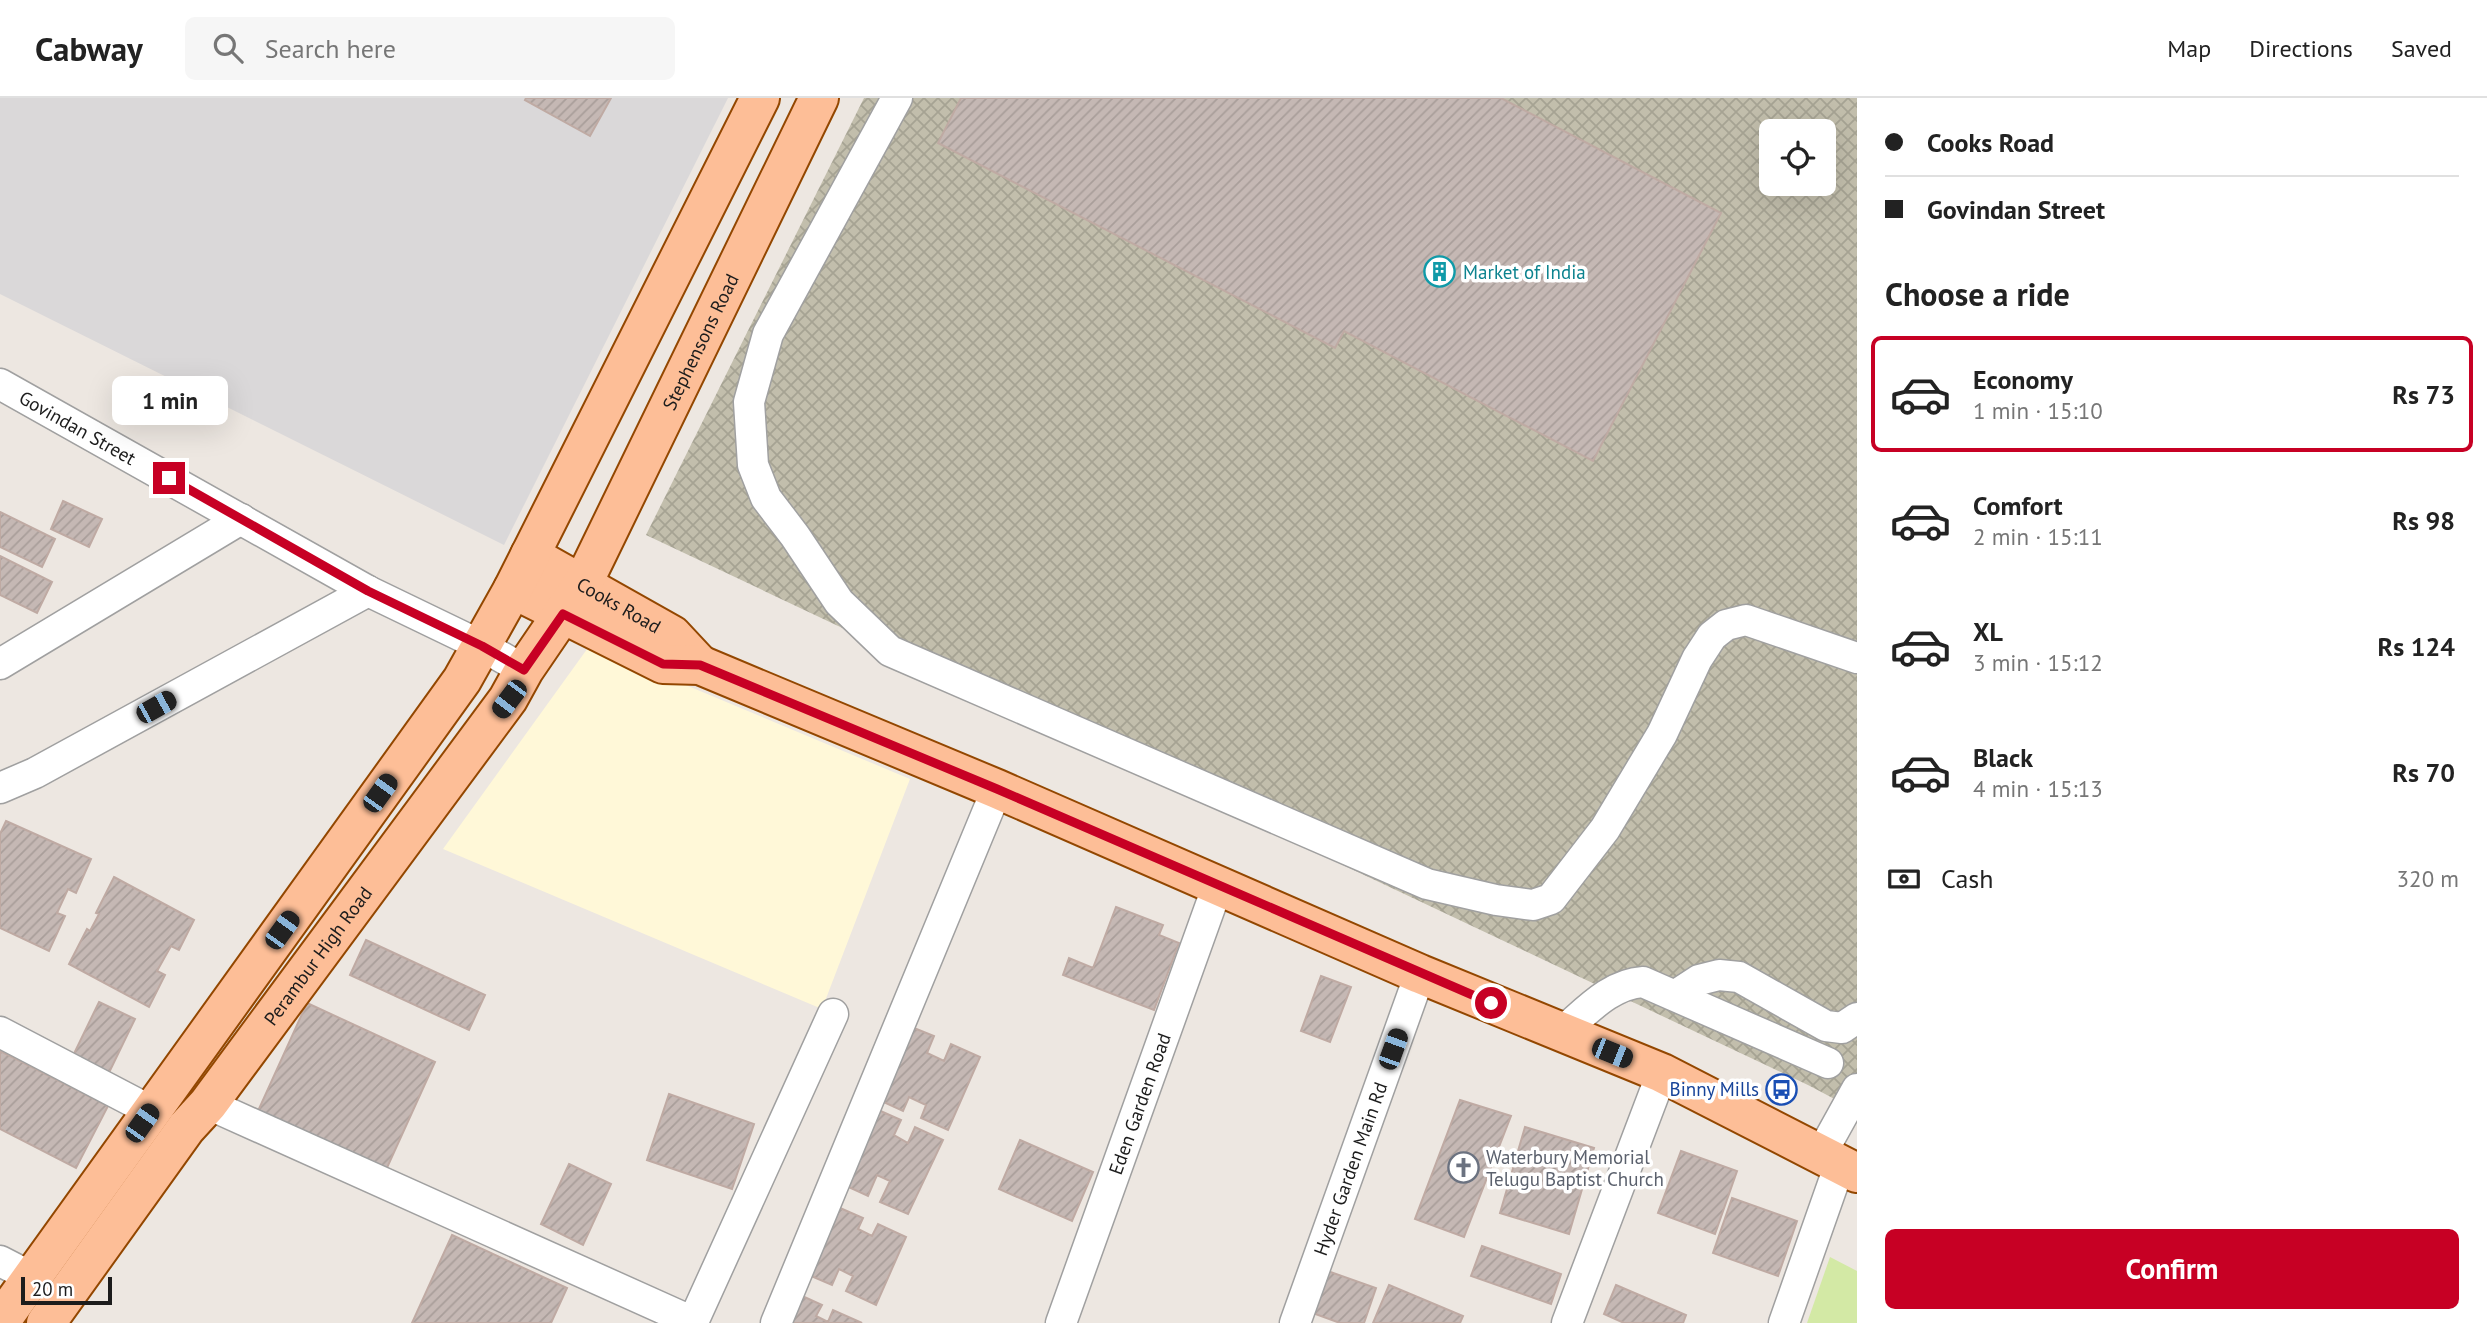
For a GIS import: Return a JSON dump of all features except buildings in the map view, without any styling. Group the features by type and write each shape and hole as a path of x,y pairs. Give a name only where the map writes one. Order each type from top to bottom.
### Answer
{"main road":[{"path":"5,1321 16,1269 146,1117 454,691 482,646 760,98"},
{"name":"Stephensons Road","path":"572,599 819,98"},
{"name":"Cooks Road","path":"530,555 572,599 663,664 700,665 997,789 1420,974 1662,1073 1839,1164"},
{"name":"Cooks Road","path":"513,589 572,599"},
{"name":"Perambur High Road","path":"46,1323 174,1144 208,1104 509,699 524,670 572,599"},
{"path":"146,1117 174,1144"}],"street":[{"path":"897,98 768,334 749,402 753,465 765,498 795,536 839,602 890,651 1427,884 1496,900 1533,905 1551,899 1605,829 1662,734 1697,659 1712,636 1726,625 1746,620 1857,658"},
{"name":"Govindan Street","path":"0,384 368,591 482,646 524,670"},
{"path":"0,664 241,519"},
{"path":"0,788 35,773 368,591"},
{"path":"776,1323 997,789"},
{"name":"Eden Garden Road","path":"1061,1323 1218,886"},
{"name":"Hyder Garden Main Rd","path":"1295,1323 1420,974"},
{"path":"1676,995 1699,980 1720,975 1739,977 1826,1026 1842,1027 1857,1018"},
{"path":"1562,1032 1604,996 1633,983 1643,982 1828,1063"},
{"path":"208,1104 693,1322 833,1014"},
{"path":"0,1032 146,1117"},
{"path":"1567,1323 1662,1073"},
{"path":"1784,1323 1839,1164 1857,1089"}],"shaded area":[{"path":"0,98 728,98 504,545 0,294"},
{"path":"864,98 1857,98 1857,1111 1810,1086 646,535"},
{"path":"590,645 910,779 822,1009 443,849"}],"green space":[{"path":"1830,1257 1857,1271 1857,1323 1807,1323"}],"place":[{"name":"Market of India","path":"1440,272"},
{"name":"Binny Mills","path":"1782,1089"},
{"name":"Waterbury Memorial Telugu Baptist Church","path":"1463,1168"}],"route":[{"path":"169,478 368,591 482,646 524,670 563,614 663,664 700,665 997,789 1491,1003"}]}
